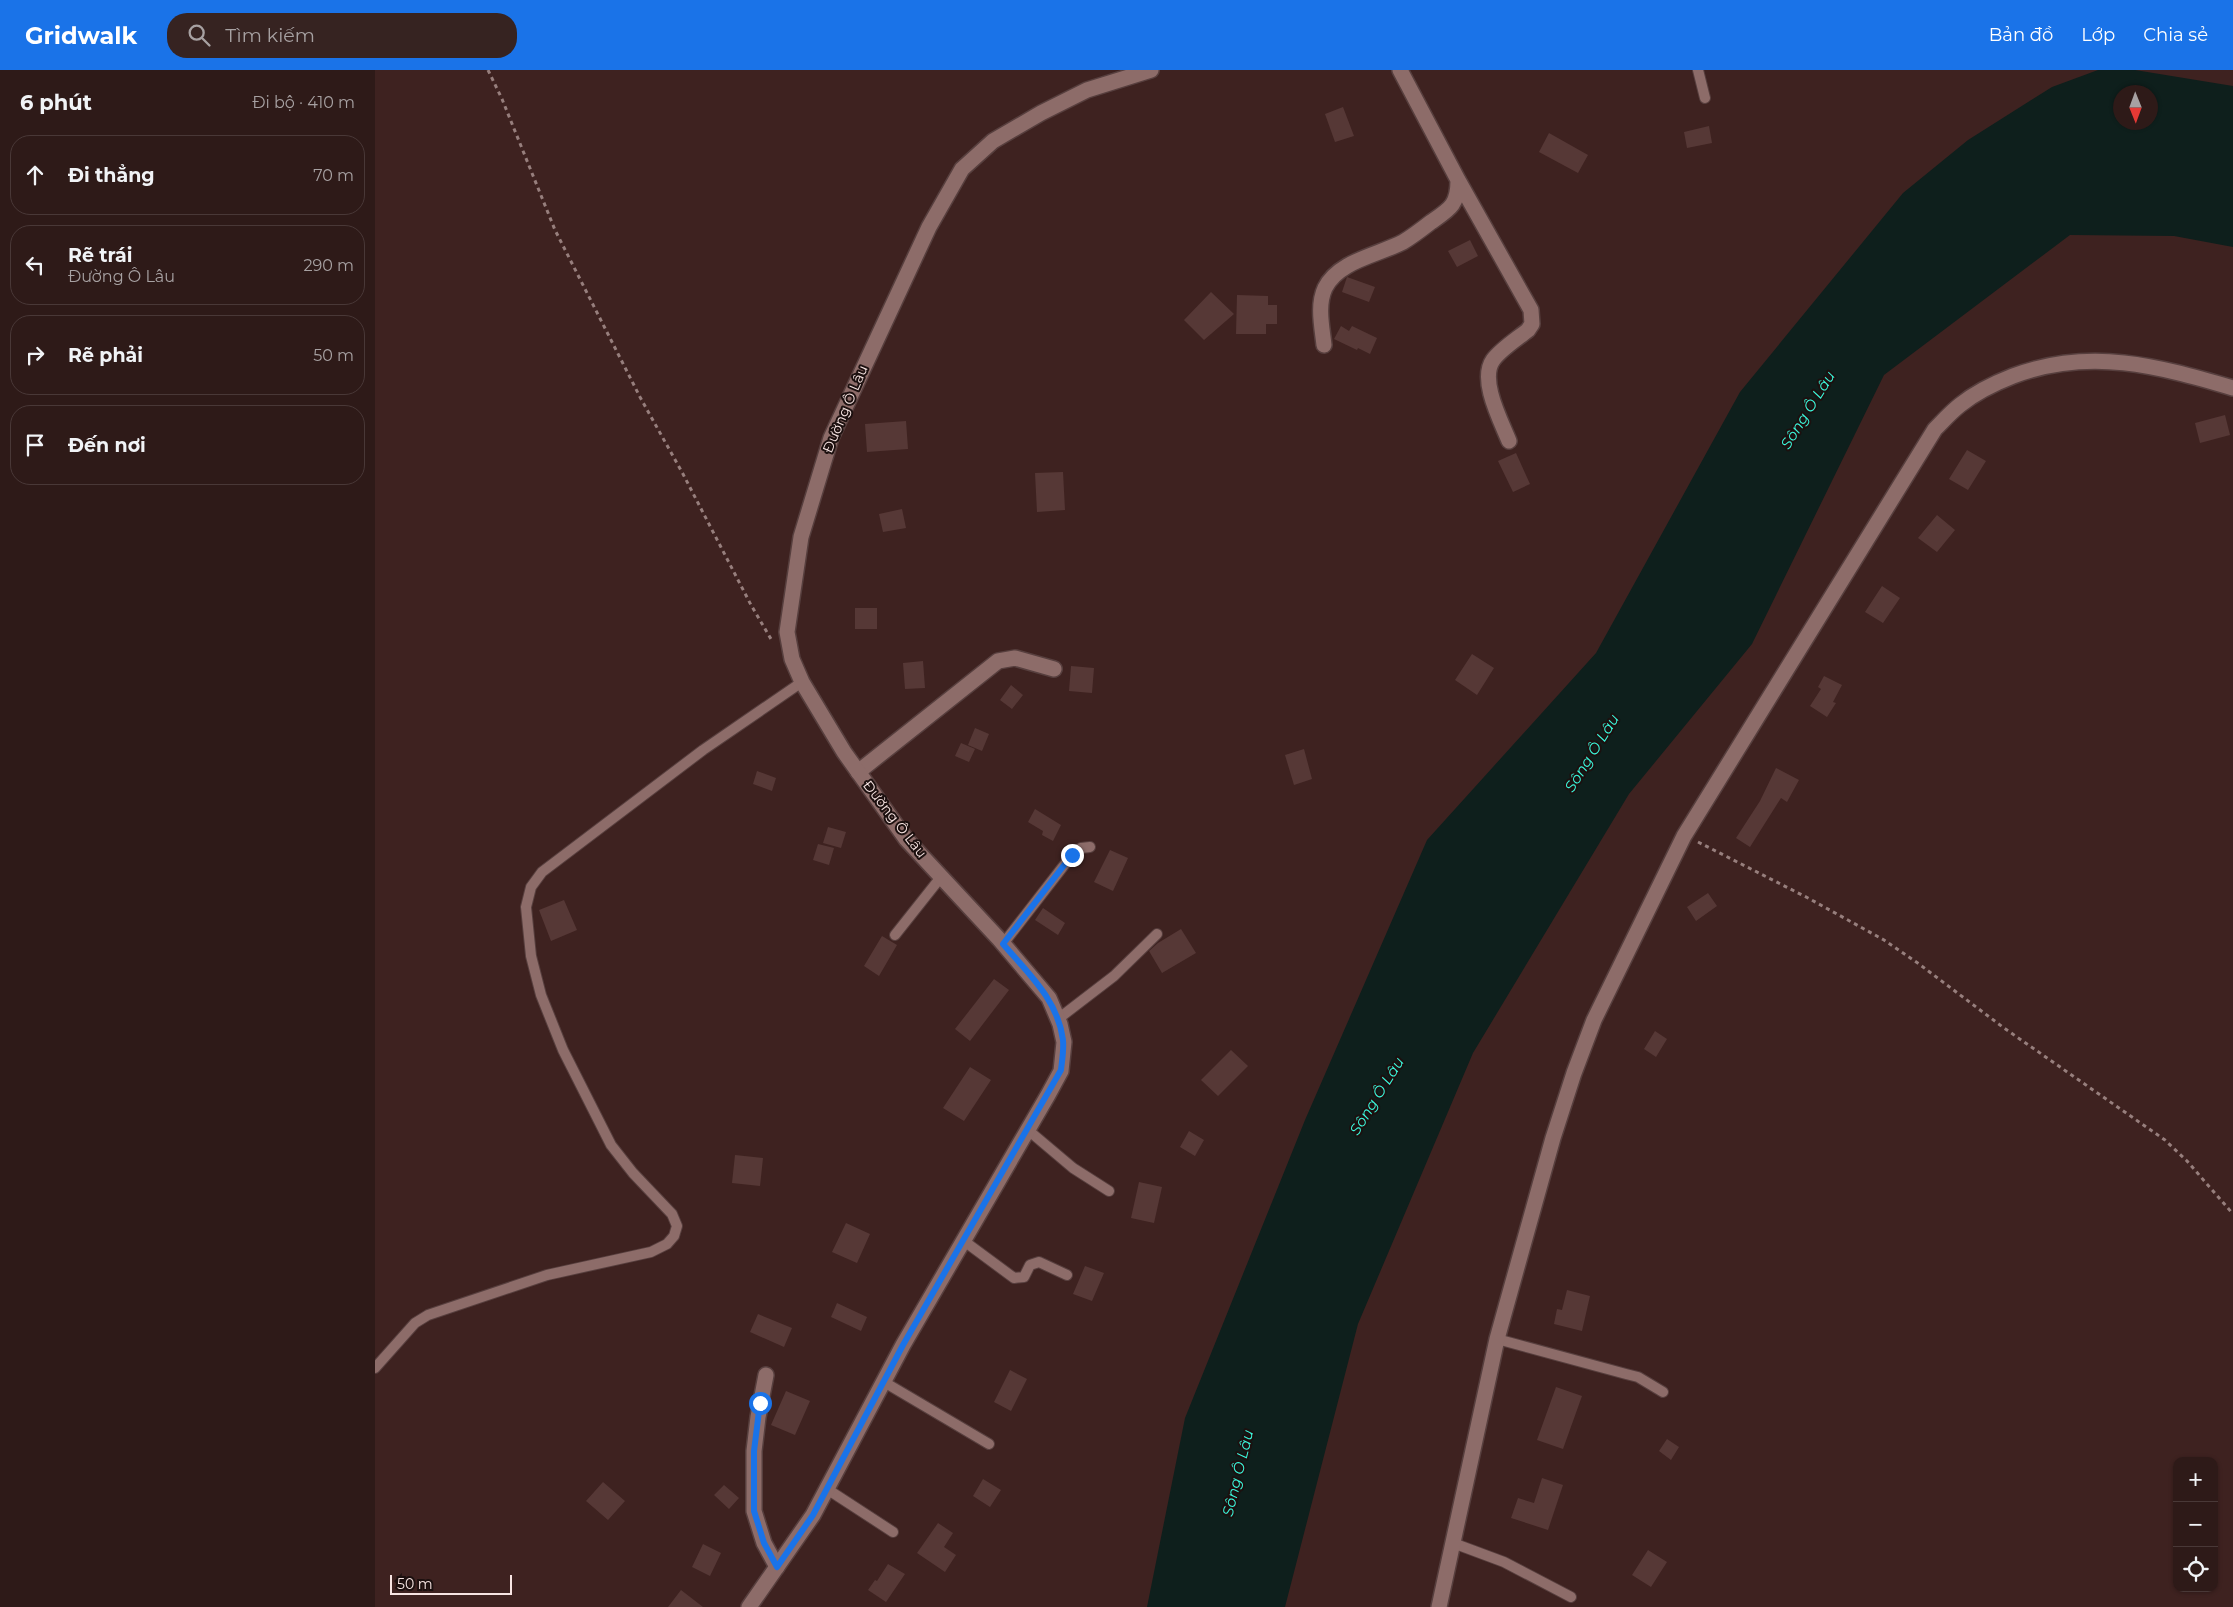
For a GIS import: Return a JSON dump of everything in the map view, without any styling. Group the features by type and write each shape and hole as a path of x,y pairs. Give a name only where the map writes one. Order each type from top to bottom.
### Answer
{"street":[{"name":"Đường Ô Lâu","path":"749,1607 813,1515 884,1382 1028,1130 1061,1070 1064,1042 1058,1019 1049,998 1003,944 906,839 844,752 802,682 791,654 787,632 801,537 831,438 929,227 962,169 993,141 1041,112 1087,90 1151,70"},
{"path":"1400,70 1458,180 1531,310 1532,324 1528,330 1494,359 1488,371 1488,386 1509,441"},
{"path":"1324,345 1321,314 1322,299 1329,281 1345,268 1402,242 1448,210 1456,198 1458,180"},
{"path":"1439,1607 1497,1339 1553,1138 1574,1073 1614,976 1684,836 1935,429 1960,404 1994,384 2026,371 2077,360 2133,364 2177,372 2233,388"},
{"path":"859,772 998,661 1015,658 1055,669"},
{"path":"766,1375 754,1451 754,1511 764,1543 777,1567"}],"lane":[{"path":"1698,70 1705,98"},
{"path":"375,1368 415,1322 427,1315 547,1275 651,1252 667,1244 674,1236 677,1226 672,1214 633,1173 611,1145 563,1050 541,996 531,956 527,907 531,887 542,872 703,750 802,682"},
{"path":"1003,944 1072,855 1081,848 1090,847"},
{"path":"895,935 941,876"},
{"path":"1058,1019 1114,976 1157,934"},
{"path":"1028,1130 1073,1168 1109,1191"},
{"path":"964,1240 1014,1278 1023,1276 1031,1266 1039,1262 1067,1276"},
{"path":"1497,1339 1627,1374 1663,1392"},
{"path":"884,1382 989,1444"},
{"path":"827,1489 893,1532"},
{"path":"1453,1543 1505,1562 1571,1597"}],"path":[{"path":"488,70 502,99 555,230 640,397 683,474 751,605 776,646 780,650 791,654"},
{"path":"1684,836 1863,928 1919,964 2004,1028 2165,1140 2187,1161 2233,1214"}],"water":[{"name":"Sông Ô Lâu","path":"2098,70 2135,70 2233,86 2233,247 2174,236 2070,235 1884,375 1752,644 1629,794 1473,1053 1358,1324 1285,1607 1147,1607 1185,1418 1305,1120 1427,840 1596,653 1740,392 1903,193 1968,140 2052,87"}],"building":[{"path":"1343,107 1354,136 1335,142 1325,114"},
{"path":"1709,126 1712,143 1687,148 1684,132"},
{"path":"1549,133 1588,155 1578,173 1539,152"},
{"path":"1470,240 1478,256 1457,267 1448,251"},
{"path":"1347,277 1375,287 1369,302 1342,292"},
{"path":"1211,292 1234,314 1204,340 1184,320"},
{"path":"1237,295 1268,296 1268,305 1277,305 1277,324 1266,324 1266,334 1236,334"},
{"path":"1341,326 1349,331 1352,326 1377,338 1370,354 1334,339"},
{"path":"2225,415 2230,435 2200,443 2195,423"},
{"path":"906,421 908,449 867,452 865,424"},
{"path":"1967,450 1986,461 1968,490 1949,479"},
{"path":"1516,453 1530,484 1513,492 1498,461"},
{"path":"1063,472 1065,510 1037,512 1035,473"},
{"path":"902,509 906,528 883,532 879,514"},
{"path":"1937,515 1955,530 1937,552 1918,538"},
{"path":"1882,586 1900,598 1883,623 1865,612"},
{"path":"855,608 877,608 877,629 855,629"},
{"path":"1472,654 1494,668 1477,695 1455,680"},
{"path":"923,661 925,688 905,689 903,663"},
{"path":"1071,666 1094,668 1092,693 1069,691"},
{"path":"1824,676 1842,685 1833,702 1836,703 1827,717 1810,706 1821,689 1818,687"},
{"path":"1011,685 1023,695 1012,709 1000,700"},
{"path":"975,728 989,734 982,751 968,745"},
{"path":"961,743 975,749 969,762 955,756"},
{"path":"1304,749 1312,779 1294,785 1285,755"},
{"path":"1776,768 1799,780 1787,802 1781,798 1750,847 1736,838 1760,801"},
{"path":"757,771 776,778 772,791 753,784"},
{"path":"1035,809 1061,825 1053,841 1042,835 1043,831 1028,822"},
{"path":"828,827 846,832 841,848 823,843"},
{"path":"818,844 834,848 829,865 813,860"},
{"path":"1110,850 1128,858 1113,891 1094,882"},
{"path":"1708,893 1717,906 1696,921 1687,907"},
{"path":"564,900 577,930 551,941 539,910"},
{"path":"1043,908 1065,923 1058,935 1035,920"},
{"path":"1181,929 1196,953 1162,973 1149,951"},
{"path":"882,936 897,945 879,976 864,966"},
{"path":"994,979 1009,990 970,1041 955,1029"},
{"path":"1655,1031 1667,1039 1656,1057 1644,1049"},
{"path":"1231,1050 1248,1066 1218,1096 1201,1080"},
{"path":"970,1067 991,1080 964,1121 943,1108"},
{"path":"1189,1131 1204,1140 1195,1156 1180,1147"},
{"path":"735,1155 763,1158 760,1186 732,1183"},
{"path":"1139,1182 1162,1187 1154,1223 1131,1218"},
{"path":"846,1223 870,1234 857,1263 832,1252"},
{"path":"1085,1266 1104,1273 1092,1301 1073,1294"},
{"path":"1567,1290 1590,1296 1582,1331 1554,1324 1557,1309 1562,1310"},
{"path":"837,1303 867,1317 861,1331 831,1317"},
{"path":"758,1314 792,1328 784,1347 750,1332"},
{"path":"1010,1370 1027,1379 1011,1411 994,1402"},
{"path":"1556,1387 1582,1396 1563,1449 1537,1440"},
{"path":"786,1391 810,1401 795,1435 771,1425"},
{"path":"1667,1439 1679,1447 1671,1460 1659,1451"},
{"path":"1542,1478 1563,1485 1548,1530 1511,1518 1518,1498 1534,1503"},
{"path":"983,1479 1001,1490 990,1507 973,1496"},
{"path":"603,1482 625,1501 608,1520 586,1501"},
{"path":"724,1485 739,1498 729,1509 714,1495"},
{"path":"938,1523 953,1533 944,1547 956,1555 945,1572 917,1553"},
{"path":"703,1544 721,1553 710,1576 692,1567"},
{"path":"1648,1550 1667,1562 1651,1587 1632,1575"},
{"path":"888,1564 905,1574 886,1602 868,1590 875,1580 877,1581"},
{"path":"681,1590 703,1607 668,1607"}],"route":[{"path":"760,1403 753,1468 754,1511 764,1543 777,1567 813,1515 903,1345 1061,1070 1064,1042 1060,1024 1049,998 1003,944 1072,855"}]}
